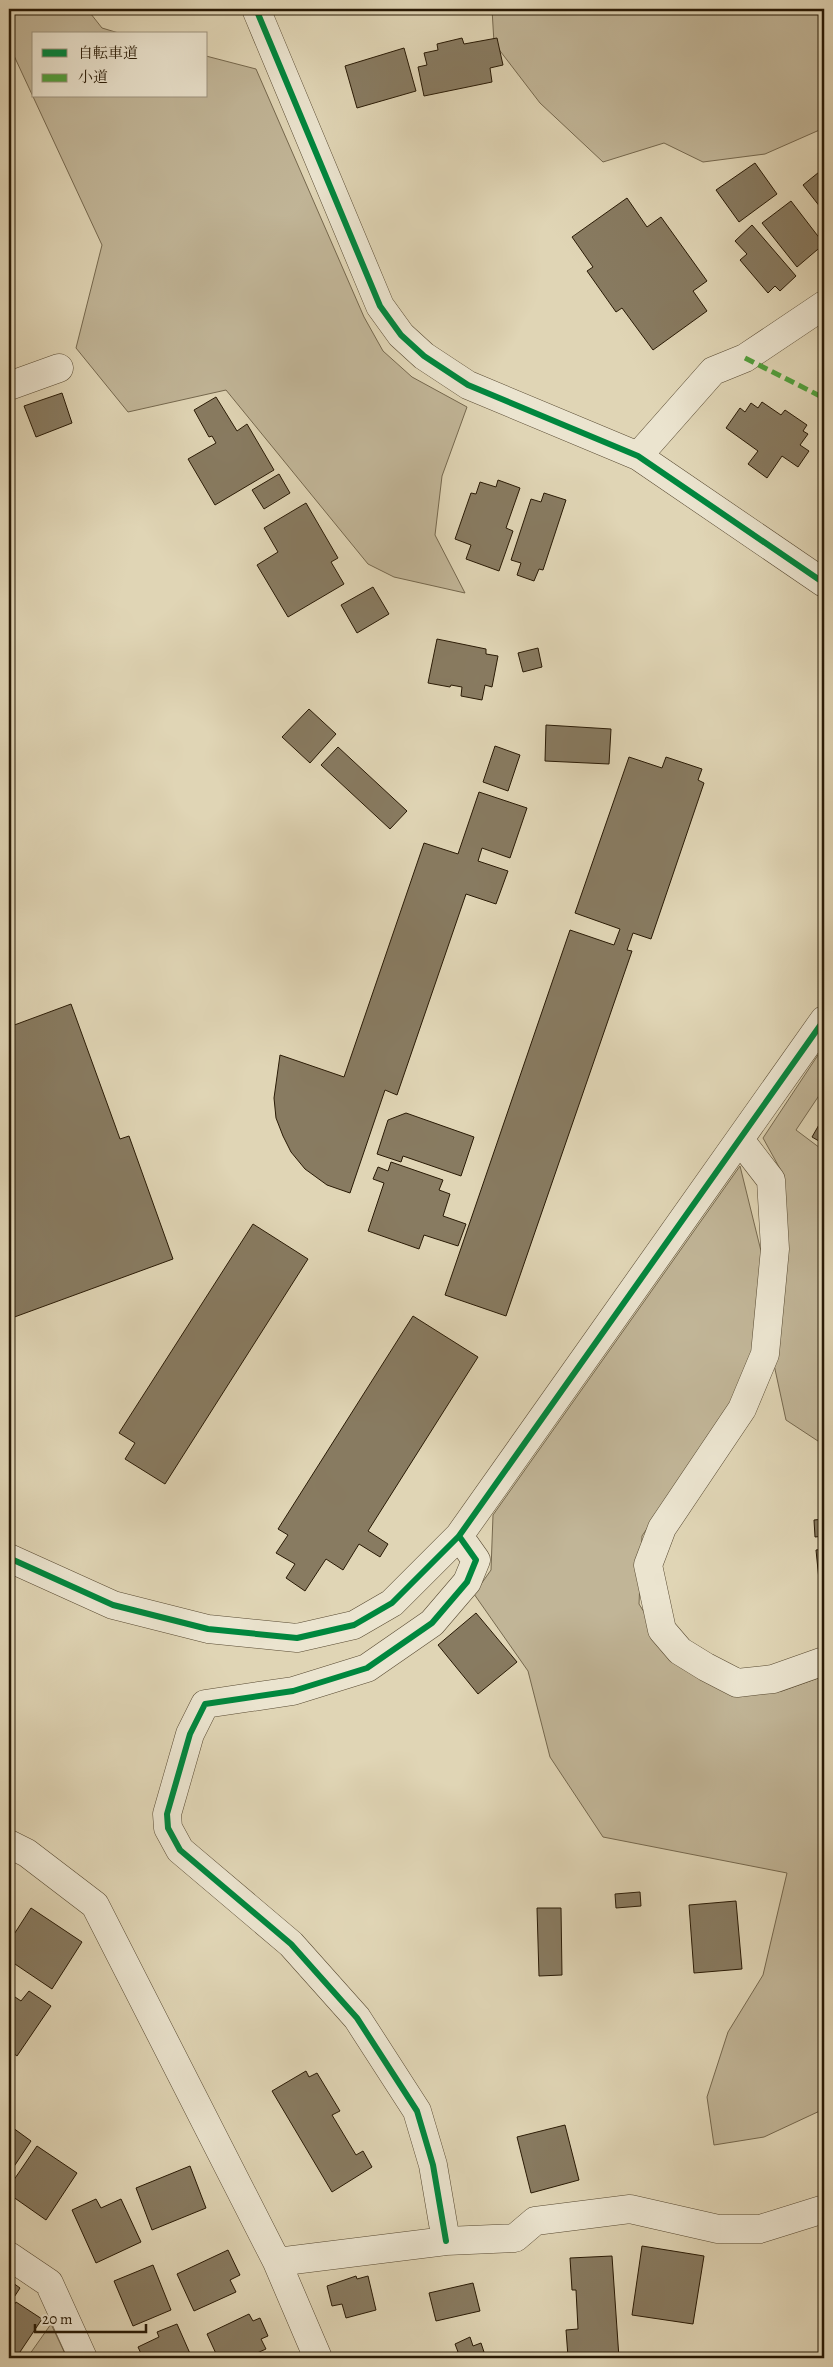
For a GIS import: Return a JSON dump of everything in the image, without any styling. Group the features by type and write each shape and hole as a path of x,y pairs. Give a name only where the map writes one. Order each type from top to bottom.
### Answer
{"street":[{"path":"256,9 380,306 400,335 424,356 468,385 638,456 824,583"},
{"path":"638,456 713,371 745,358 824,305"},
{"path":"9,386 58,368"},
{"path":"9,1558 113,1605 208,1629 297,1638 354,1625 392,1603 459,1536 824,1020"},
{"path":"740,1140 771,1180 775,1249 765,1354 742,1409 662,1528 648,1564 662,1630 680,1651 706,1667 737,1683 773,1679 824,1661"},
{"path":"446,2241 434,2165 417,2111 357,2018 291,1944 180,1850 168,1828 167,1814 190,1734 205,1704 293,1691 367,1668 432,1623 467,1582 476,1560 459,1536"},
{"path":"9,1844 27,1853 96,1905 277,2262 318,2358"},
{"path":"277,2262 446,2241 515,2238 535,2221 630,2209 718,2229 760,2229 824,2209"},
{"path":"9,2256 49,2283 83,2358"}],"shaded area":[{"path":"9,9 87,9 102,28 115,32 32,32 32,94 9,45"},
{"path":"492,9 824,9 824,128 765,154 703,162 664,143 603,162 540,103 494,43"},
{"path":"208,57 256,69 364,317 383,351 412,377 467,407 442,476 435,535 465,593 394,577 368,564 226,390 128,412 76,348 102,245 34,98 208,98"},
{"path":"818,1055 824,1060 824,1088 796,1130 824,1151 824,1445 786,1420 773,1360 784,1230 784,1176 763,1138"},
{"path":"740,1166 761,1251 762,1334 736,1397 642,1536 639,1604 671,1655 732,1696 782,1691 824,1676 824,2109 764,2137 714,2145 707,2097 728,2032 763,1975 787,1873 603,1837 550,1757 528,1671 474,1594 491,1570 493,1515"},
{"path":"51,2324 67,2358 27,2358"}],"building":[{"path":"462,38 464,44 497,38 503,65 490,68 492,82 424,96 418,67 427,65 424,53 438,50 437,44"},
{"path":"404,48 416,91 357,108 345,66"},
{"path":"755,163 777,194 739,222 716,190"},
{"path":"824,168 824,212 803,185"},
{"path":"627,198 647,227 661,217 707,281 693,291 707,311 653,350 622,308 616,312 587,271 593,267 572,237"},
{"path":"791,201 824,244 797,267 762,223"},
{"path":"752,225 796,276 780,291 775,286 768,293 740,260 747,254 735,241"},
{"path":"62,393 72,423 36,437 24,406"},
{"path":"216,397 237,431 247,424 274,470 215,505 188,459 216,443 212,436 209,437 194,410"},
{"path":"762,402 781,415 785,410 807,425 803,431 808,434 800,445 809,451 798,467 782,456 767,478 748,464 758,451 726,428 740,408 745,412 751,403 758,408"},
{"path":"279,474 290,493 264,509 252,490"},
{"path":"498,480 520,488 506,528 513,531 499,571 466,559 471,545 455,539 471,493 476,494 480,482 496,487"},
{"path":"544,493 566,500 543,570 539,569 534,581 517,575 521,563 511,560 531,499 541,502"},
{"path":"306,503 338,558 331,562 344,584 288,617 257,565 278,552 264,528"},
{"path":"373,587 389,614 357,633 341,605"},
{"path":"437,639 486,649 486,654 498,656 492,687 485,685 482,700 461,696 462,687 428,683"},
{"path":"538,648 542,667 523,672 518,653"},
{"path":"309,709 336,734 310,763 282,737"},
{"path":"546,725 611,729 609,764 545,761"},
{"path":"495,746 520,755 508,791 483,782"},
{"path":"338,747 407,811 390,829 321,765"},
{"path":"629,757 662,768 666,757 702,769 698,780 704,783 651,939 633,933 627,950 632,951 506,1316 445,1295 570,930 614,945 620,929 575,913"},
{"path":"479,792 527,808 510,858 482,848 478,861 508,871 496,904 466,894 397,1095 385,1090 350,1193 327,1185 305,1169 291,1152 276,1118 274,1098 280,1055 344,1077 424,843 458,854"},
{"path":"71,1004 120,1139 129,1136 173,1259 9,1319 9,1027"},
{"path":"406,1113 474,1137 461,1176 403,1156 401,1162 377,1154 388,1120"},
{"path":"824,1116 824,1144 812,1137"},
{"path":"391,1162 443,1180 439,1190 450,1194 443,1216 466,1224 458,1246 424,1235 419,1249 368,1231 384,1183 373,1179 378,1167 388,1171"},
{"path":"253,1224 308,1259 165,1484 125,1459 135,1443 119,1433"},
{"path":"413,1316 478,1357 368,1531 388,1544 380,1557 359,1544 343,1570 326,1559 305,1591 286,1578 295,1564 276,1553 288,1535 278,1529"},
{"path":"824,1519 824,1536 815,1537 814,1520"},
{"path":"824,1549 824,1600 821,1600 816,1550"},
{"path":"476,1613 517,1662 478,1694 438,1645"},
{"path":"640,1892 641,1906 616,1908 615,1894"},
{"path":"736,1901 742,1969 694,1973 689,1905"},
{"path":"31,1908 82,1942 52,1989 9,1960 9,1942"},
{"path":"537,1908 561,1908 562,1975 539,1976"},
{"path":"29,1991 51,2006 17,2056 9,2050 9,1993 21,2001"},
{"path":"306,2071 309,2077 317,2073 340,2111 332,2115 356,2155 363,2151 372,2167 332,2192 272,2091"},
{"path":"9,2125 31,2141 9,2174"},
{"path":"565,2125 579,2180 531,2193 517,2137"},
{"path":"37,2146 77,2173 46,2220 9,2194 9,2187"},
{"path":"190,2166 206,2208 152,2230 136,2188"},
{"path":"96,2199 101,2208 121,2199 141,2242 96,2263 72,2210"},
{"path":"642,2246 704,2256 693,2324 632,2315"},
{"path":"228,2250 240,2275 230,2280 236,2292 194,2311 177,2274"},
{"path":"612,2256 619,2358 568,2357 566,2330 578,2329 576,2290 572,2290 570,2258"},
{"path":"153,2265 171,2310 133,2326 114,2281"},
{"path":"356,2276 357,2279 368,2276 376,2310 346,2318 342,2304 332,2306 327,2286"},
{"path":"9,2280 20,2288 9,2305"},
{"path":"473,2283 480,2311 436,2321 429,2293"},
{"path":"16,2302 42,2319 16,2358 9,2358 9,2313"},
{"path":"249,2314 253,2321 260,2318 268,2336 261,2339 266,2349 246,2358 218,2358 207,2334"},
{"path":"177,2324 192,2358 143,2358 138,2347 159,2337 157,2332"},
{"path":"470,2337 473,2346 481,2343 486,2358 440,2358 458,2352 455,2344"}],"marked path":[{"path":"745,358 824,398"}],"cycle path":[{"path":"256,9 380,306 401,335 424,356 468,385 638,456 824,583"},
{"path":"9,1558 113,1605 208,1629 297,1638 354,1625 392,1603 459,1536 824,1020"},
{"path":"446,2241 433,2165 417,2111 357,2018 291,1944 180,1850 168,1828 167,1814 190,1734 205,1704 293,1691 367,1668 432,1623 467,1582 476,1560 459,1536"}]}
